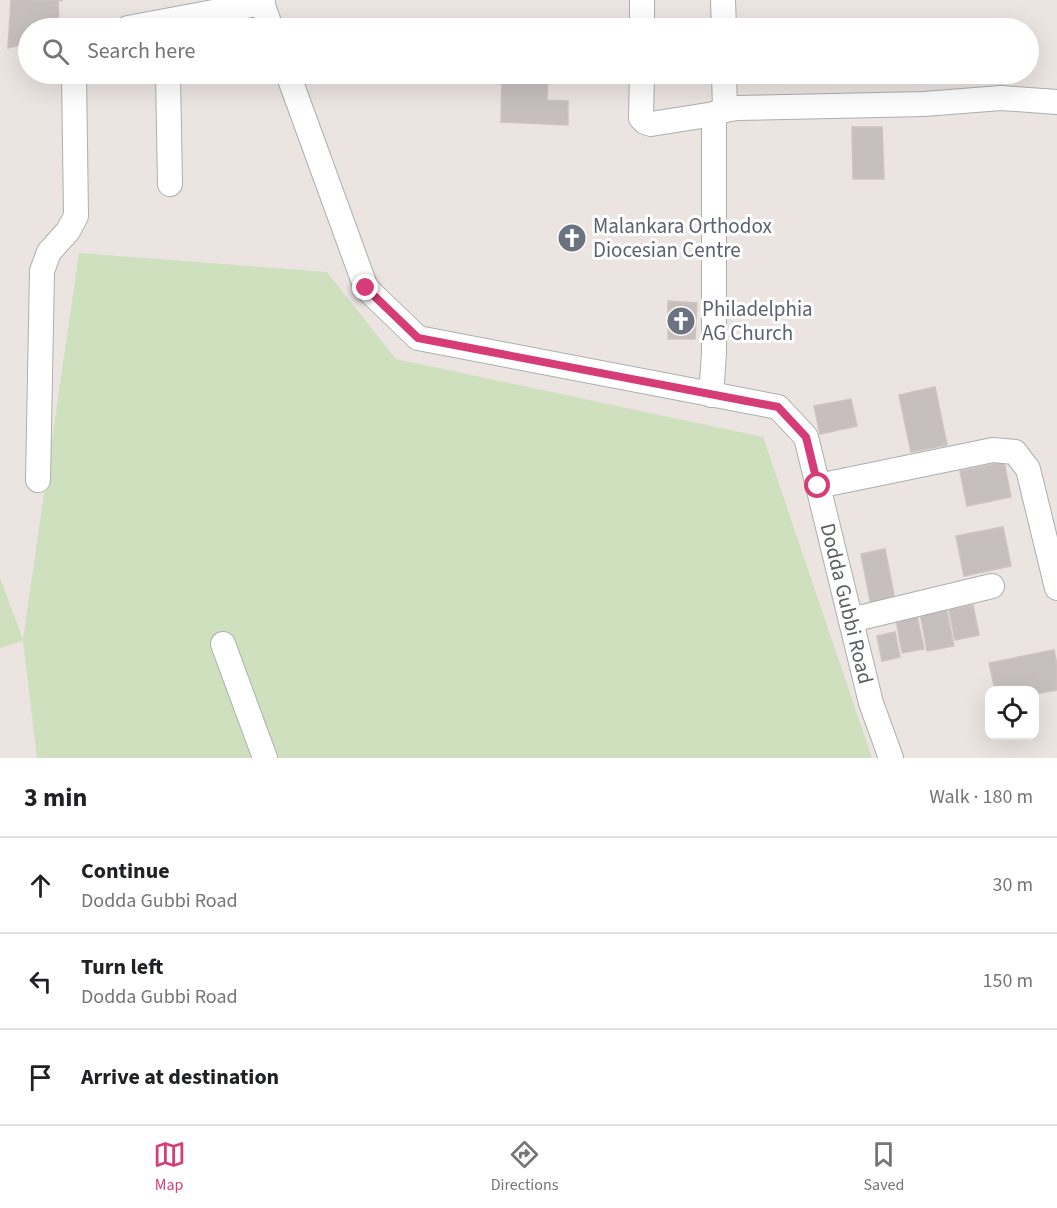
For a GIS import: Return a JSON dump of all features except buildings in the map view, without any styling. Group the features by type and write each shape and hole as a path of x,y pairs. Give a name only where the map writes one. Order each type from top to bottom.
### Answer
{"street":[{"path":"642,0 642,18"},
{"path":"723,0 724,18"},
{"path":"195,18 262,1 268,18"},
{"path":"38,480 42,272 49,252 68,231 76,216 75,84"},
{"path":"168,84 170,184"},
{"name":"Dodda Gubbi Road","path":"292,84 366,288 418,338 778,407 806,437 871,703 891,758"},
{"path":"642,84 641,118 651,124 763,107 924,104 1001,98 1057,102"},
{"path":"711,395 714,353 719,112 723,84"},
{"path":"818,486 993,450 1015,452 1028,469 1057,588"},
{"path":"851,620 992,586"},
{"path":"223,644 265,758"}],"green space":[{"path":"79,253 327,272 396,359 763,437 872,758 37,758 23,641 0,648 0,578 23,639"}],"place":[{"name":"Malankara Orthodox Diocesian Centre","path":"572,238"},
{"name":"Philadelphia AG Church","path":"681,321"}],"route":[{"path":"366,288 418,338 778,407 806,437 818,486"}]}
